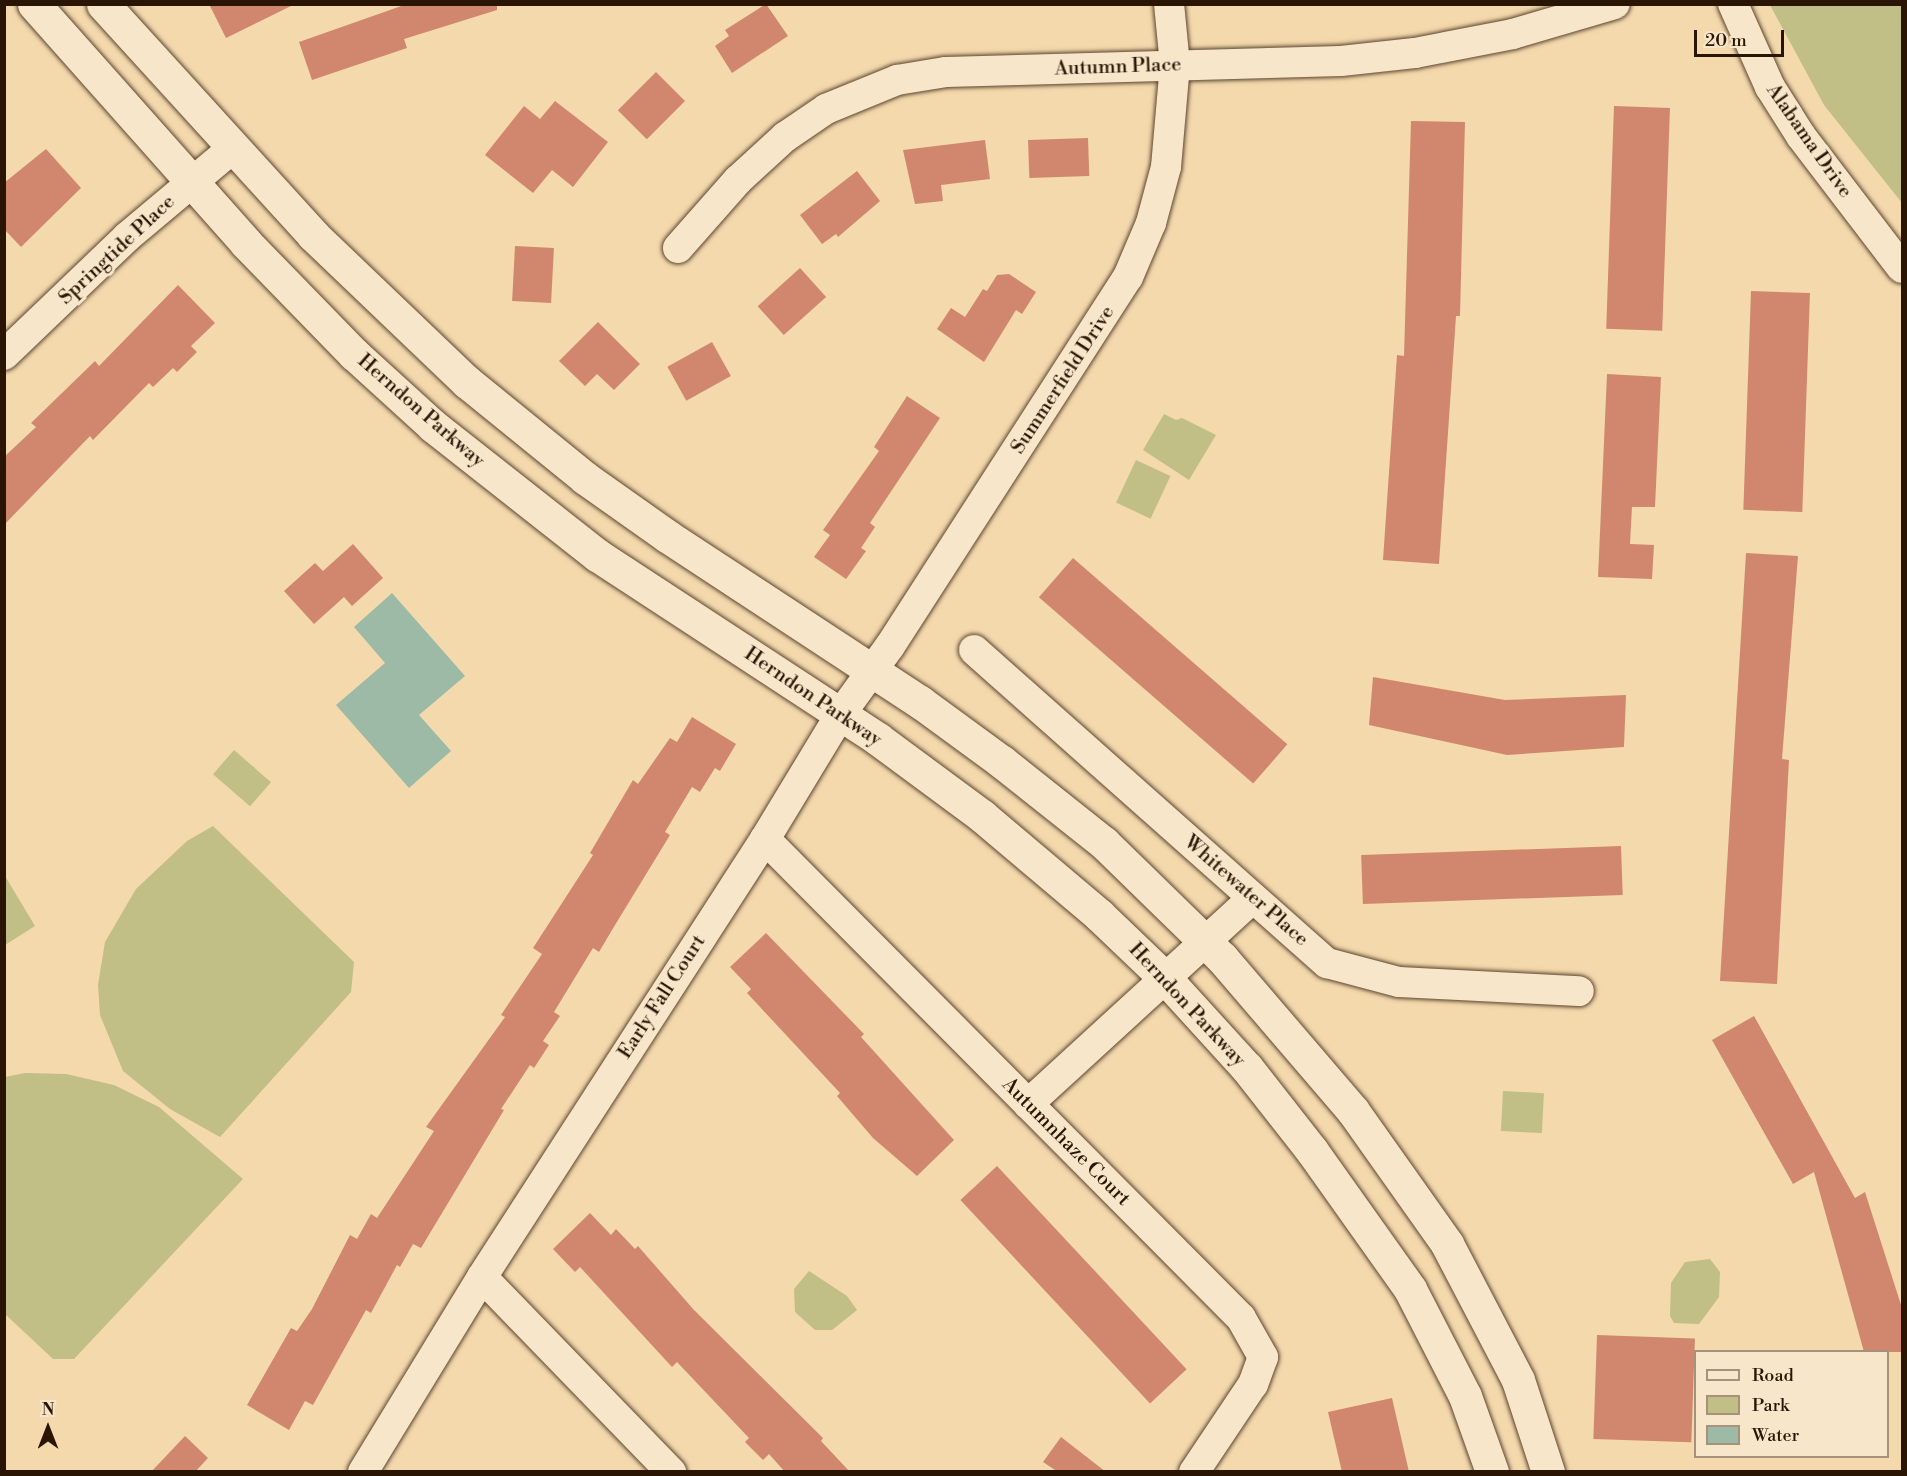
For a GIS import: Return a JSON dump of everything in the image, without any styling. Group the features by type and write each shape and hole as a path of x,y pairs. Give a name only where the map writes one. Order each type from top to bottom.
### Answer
{"main road":[{"name":"Herndon Parkway","path":"34,4 190,183 319,319 433,426 597,555 840,715 982,816 1099,915 1165,978 1247,1068 1348,1198 1393,1263 1443,1350 1465,1396 1492,1472"},
{"path":"103,4 233,148 389,311 544,447 710,566 872,670 993,756 1080,824 1205,941 1253,992 1353,1111 1447,1244 1518,1380 1548,1472"}],"street":[{"name":"Summerfield Drive","path":"840,715 872,670 1128,277 1151,223 1166,167 1175,65 1169,4"},
{"name":"Autumn Place","path":"678,248 738,180 785,137 853,96 897,80 946,72 1341,61 1415,53 1513,34 1615,4"},
{"name":"Alabama Drive","path":"1733,4 1770,87 1794,126 1902,268"},
{"name":"Springtide Place","path":"4,355 190,183 233,148"},
{"name":"Whitewater Place","path":"974,650 1327,963 1399,982 1580,991"},
{"name":"Early Fall Court","path":"363,1472 482,1277 765,839 840,715"},
{"name":"Autumnhaze Court","path":"765,839 1240,1318 1263,1356 1253,1384 1194,1472"},
{"path":"1028,1104 1253,898"},
{"path":"482,1277 671,1472"}],"green space":[{"path":"1770,5 1902,5 1902,203 1824,105"},
{"path":"1164,414 1176,420 1182,418 1216,435 1189,480 1143,450"},
{"path":"1136,460 1170,476 1151,519 1116,503"},
{"path":"234,750 271,782 250,806 213,774"},
{"path":"213,826 354,962 351,992 220,1137 170,1109 123,1071 100,1015 98,985 105,942 136,889 187,841"},
{"path":"5,876 35,926 4,945"},
{"path":"25,1073 66,1074 114,1085 159,1107 243,1179 74,1359 53,1359 5,1314 5,1077"},
{"path":"1503,1091 1544,1093 1542,1133 1501,1131"},
{"path":"1710,1259 1720,1272 1719,1297 1699,1324 1674,1323 1670,1316 1671,1283 1685,1262"},
{"path":"809,1271 847,1296 857,1310 832,1330 815,1330 795,1312 794,1289"}],"water":[{"path":"392,593 465,676 419,715 451,751 409,788 336,705 385,663 354,627"}],"building":[{"path":"209,4 295,4 226,38"},
{"path":"407,4 497,4 497,10 404,39 407,48 312,80 299,42"},
{"path":"766,4 788,36 732,73 715,46 729,36 725,30"},
{"path":"656,72 685,101 647,139 618,110"},
{"path":"555,101 608,142 573,187 552,170 533,193 485,155 524,106 540,119"},
{"path":"1614,106 1670,108 1662,331 1606,329"},
{"path":"1411,121 1465,122 1460,316 1456,316 1439,564 1383,560 1397,355 1404,356"},
{"path":"1088,138 1089,176 1029,178 1028,140"},
{"path":"985,140 990,179 941,185 943,201 915,204 903,150"},
{"path":"46,149 81,188 21,247 4,229 4,183"},
{"path":"857,171 880,201 838,237 836,234 822,244 800,215"},
{"path":"515,246 554,248 551,303 512,301"},
{"path":"800,268 826,297 784,335 758,306"},
{"path":"1009,274 1036,292 1022,314 1016,310 984,362 937,329 951,308 965,317 983,289 987,291 997,275"},
{"path":"178,285 215,323 191,346 197,352 177,372 173,368 153,387 149,383 93,440 90,436 4,525 4,457 36,427 31,423 95,361 99,366"},
{"path":"1751,291 1810,293 1802,512 1743,510"},
{"path":"598,322 640,364 614,390 597,374 585,386 559,361"},
{"path":"712,342 731,376 686,401 667,367"},
{"path":"1607,374 1661,377 1655,507 1632,507 1630,544 1654,545 1652,579 1598,577"},
{"path":"907,396 940,418 870,523 875,527 861,548 866,551 846,579 814,557 830,535 823,530 879,451 874,447"},
{"path":"353,544 383,578 352,606 344,597 314,624 284,591 315,563 323,571"},
{"path":"1746,553 1798,556 1782,759 1789,760 1777,984 1720,981"},
{"path":"1073,558 1287,744 1253,784 1039,597"},
{"path":"1373,677 1505,700 1626,695 1624,747 1507,755 1369,725"},
{"path":"692,717 736,744 720,771 715,768 700,792 692,787 665,832 670,835 599,952 593,948 554,1012 560,1016 543,1041 549,1045 534,1068 530,1065 501,1109 504,1110 421,1248 413,1244 400,1267 397,1265 371,1313 366,1310 313,1405 305,1401 289,1430 247,1405 291,1328 297,1331 312,1309 350,1235 357,1239 371,1214 377,1218 434,1131 426,1127 505,1017 501,1015 542,954 533,948 593,855 590,853 633,780 638,784 670,738 677,742"},
{"path":"1621,846 1623,895 1363,904 1361,855"},
{"path":"766,933 864,1034 861,1037 954,1140 917,1176 873,1138 837,1096 840,1093 747,993 751,989 730,967"},
{"path":"1754,1016 1855,1198 1865,1192 1902,1308 1902,1352 1863,1350 1814,1172 1793,1184 1712,1040"},
{"path":"997,1166 1187,1369 1150,1403 960,1200"},
{"path":"590,1213 611,1235 616,1229 635,1249 638,1246 694,1310 823,1438 821,1441 850,1472 785,1472 769,1454 763,1460 745,1442 749,1438 677,1362 672,1367 580,1267 575,1272 553,1249"},
{"path":"1597,1335 1695,1338 1691,1442 1593,1439"},
{"path":"1392,1398 1409,1472 1342,1472 1328,1412"},
{"path":"185,1436 208,1458 195,1472 151,1472"},
{"path":"1061,1437 1106,1472 1058,1472 1043,1462"}]}
